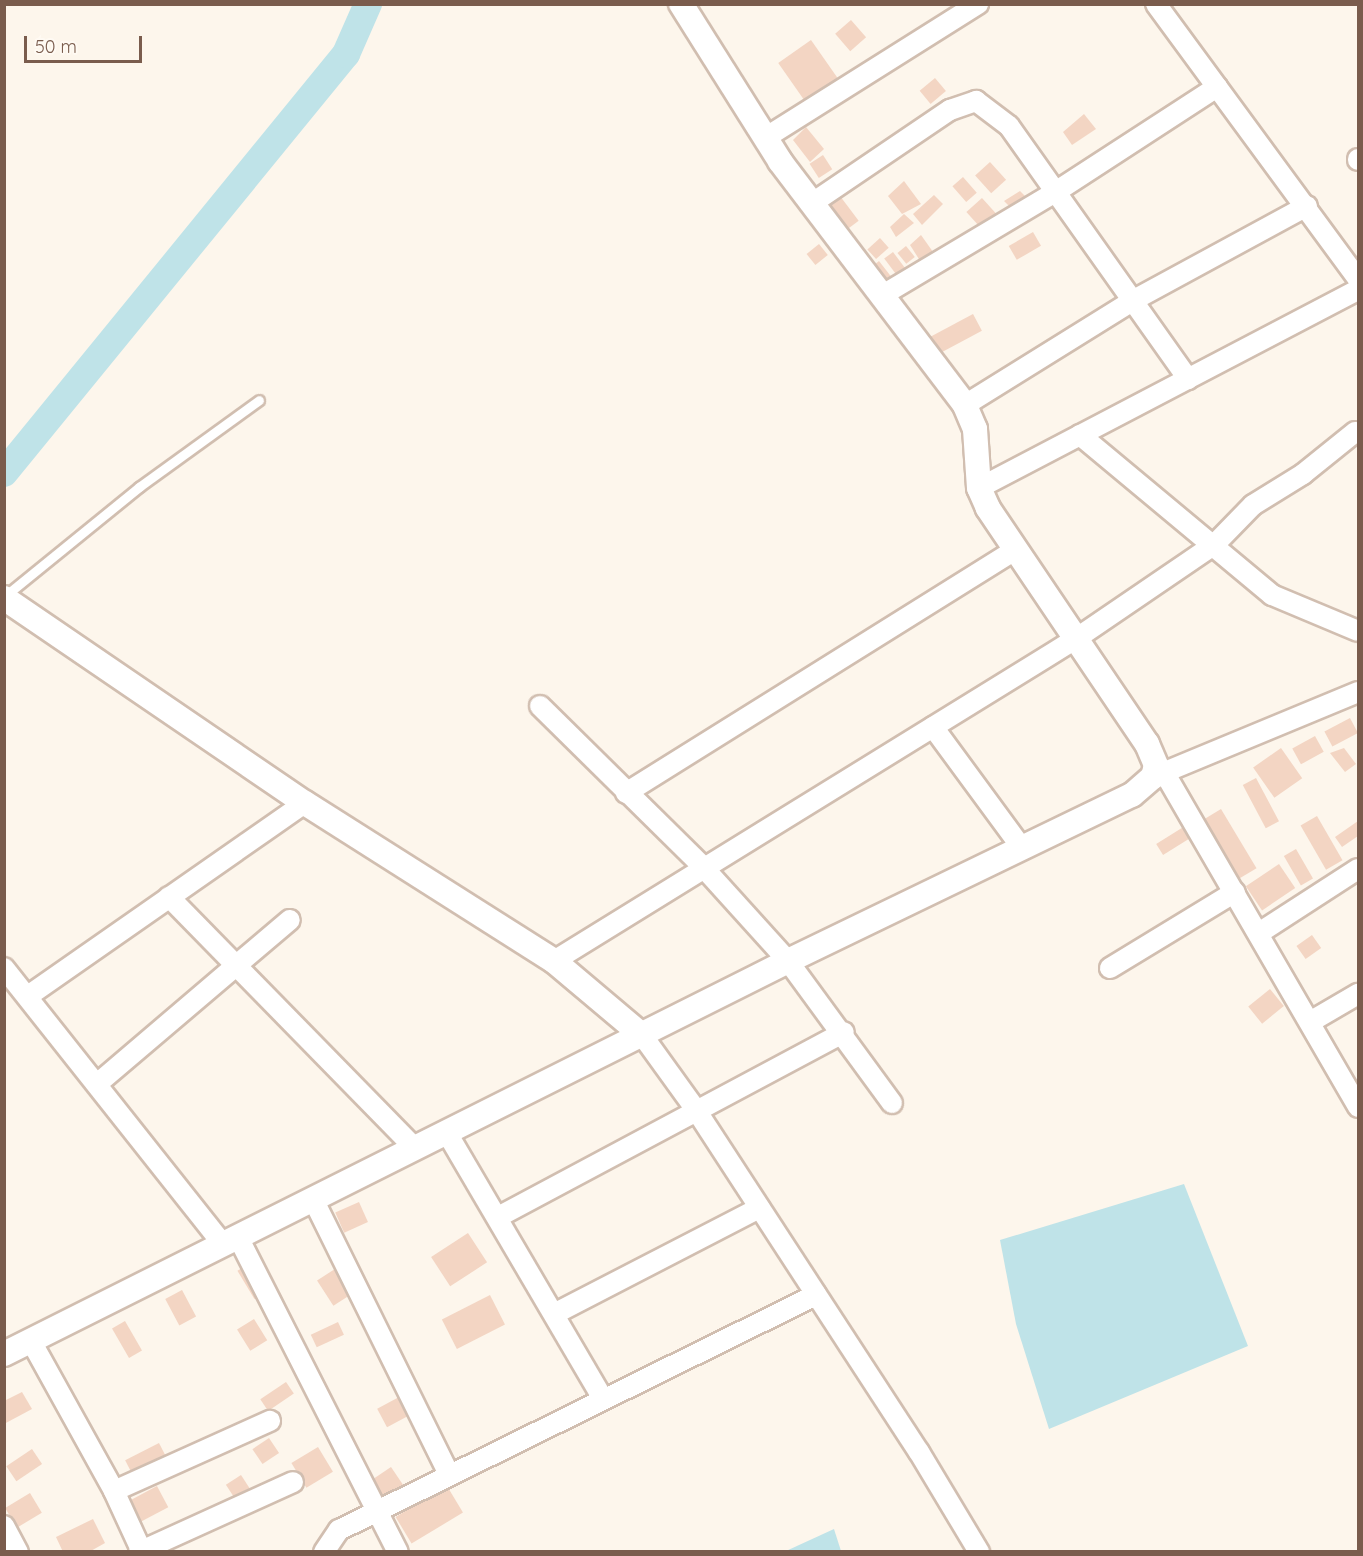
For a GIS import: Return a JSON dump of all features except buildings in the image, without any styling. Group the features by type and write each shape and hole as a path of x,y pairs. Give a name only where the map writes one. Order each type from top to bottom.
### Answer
{"street":[{"path":"681,4 765,138 811,204 965,405 975,429 979,488 1016,549 1153,756 1158,775 1235,892 1359,1107"},
{"path":"765,138 978,4"},
{"path":"1156,4 1359,279"},
{"path":"881,296 1057,191 1217,87"},
{"path":"811,204 950,110 976,101 1010,126 1188,379"},
{"path":"965,405 1132,302 1307,206"},
{"path":"979,488 1359,290"},
{"path":"554,961 1077,638 1215,544 1252,505 1303,474 1355,432"},
{"path":"1080,435 1215,544 1272,595 1359,631"},
{"path":"626,793 1016,549"},
{"path":"4,597 305,803 554,961 642,1035 696,1110 979,1551"},
{"path":"4,1354 788,961 1132,795 1158,775 1358,694"},
{"path":"540,706 704,868 788,961 844,1032 892,1104"},
{"path":"933,727 1022,848"},
{"path":"28,996 305,803"},
{"path":"1259,933 1359,868"},
{"path":"1110,968 1235,892"},
{"path":"169,897 235,967 415,1148"},
{"path":"97,1084 290,920"},
{"path":"4,968 97,1084 230,1240 398,1551"},
{"path":"1310,1022 1359,994"},
{"path":"498,1217 844,1032"},
{"path":"447,1133 556,1313 602,1397"},
{"path":"313,1199 449,1474"},
{"path":"556,1313 759,1208"},
{"path":"324,1551 339,1530 376,1514 449,1474 602,1397 816,1295"},
{"path":"32,1341 114,1491 141,1551 293,1482"},
{"path":"114,1491 270,1421"},
{"path":"4,1526 18,1551"}],"lane":[{"path":"4,597 130,494 260,400"}],"water":[{"path":"1184,1184 1248,1346 1049,1429 1016,1324 1000,1240"},
{"path":"834,1529 841,1551 786,1551"}],"waterway":[{"path":"4,473 346,54 368,4"}]}
